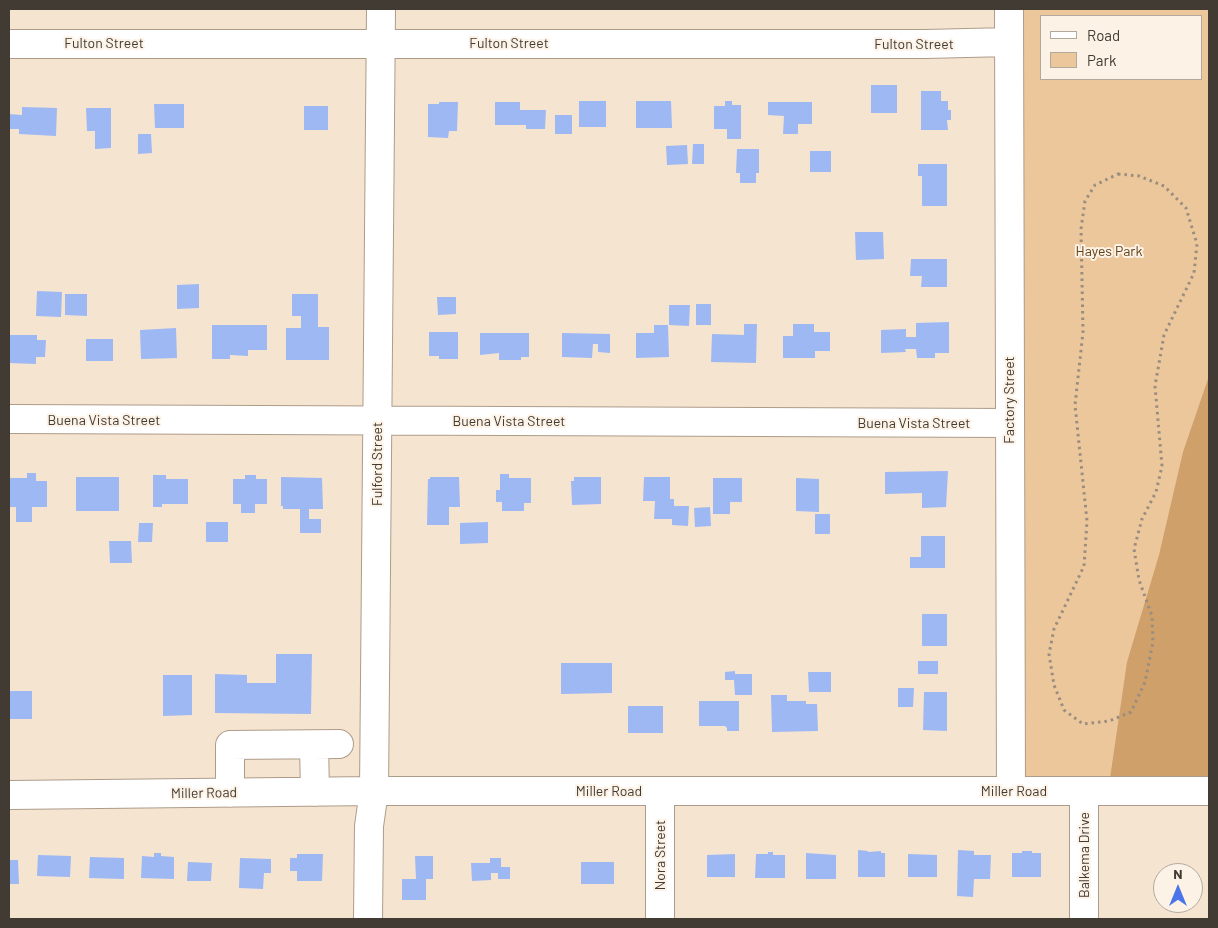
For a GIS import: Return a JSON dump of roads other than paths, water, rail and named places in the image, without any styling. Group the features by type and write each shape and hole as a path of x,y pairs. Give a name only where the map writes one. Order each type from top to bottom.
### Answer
{"street":[{"name":"Fulford Street","path":"368,919 369,826 374,791 381,9"},
{"name":"Factory Street","path":"1009,9 1011,791"},
{"name":"Fulton Street","path":"9,44 925,44 1009,42"},
{"name":"Buena Vista Street","path":"9,419 1009,423"},
{"path":"230,793 230,745 327,744 315,792"},
{"name":"Miller Road","path":"9,795 374,791 1209,791"},
{"name":"Nora Street","path":"660,791 660,919"},
{"name":"Balkema Drive","path":"1084,792 1084,919"}],"park label":[{"name":"Hayes Park","path":"1109,251"}]}
